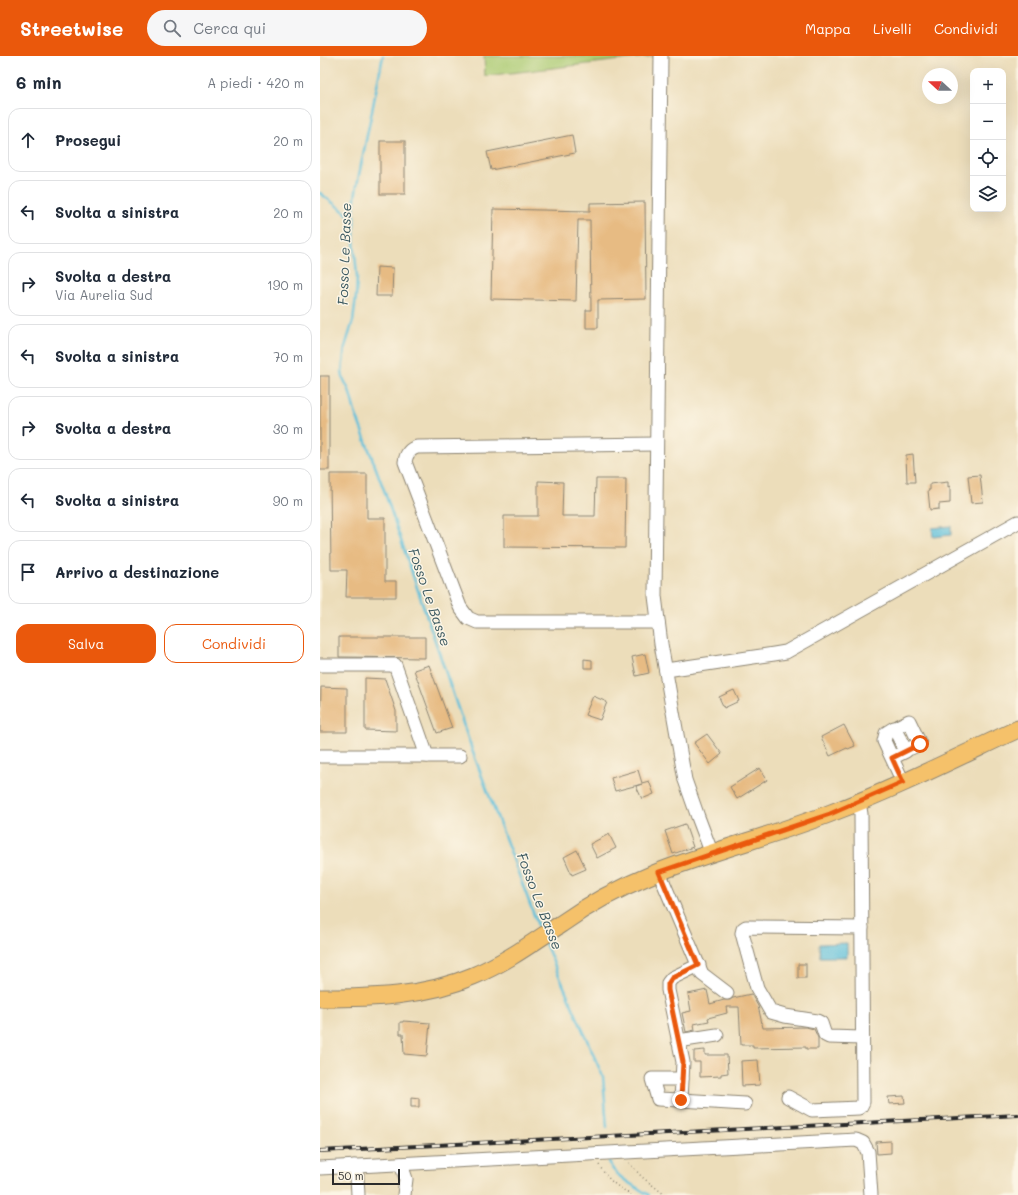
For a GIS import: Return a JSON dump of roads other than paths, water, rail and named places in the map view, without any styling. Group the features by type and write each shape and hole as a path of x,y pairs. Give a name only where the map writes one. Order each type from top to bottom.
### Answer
{"main road":[{"path":"320,998 389,996 419,993 449,985 474,976 523,950 608,894 659,872 830,814 1018,729"}],"street":[{"path":"661,56 655,596 658,622 685,780 712,854"},
{"path":"656,444 418,447 410,450 407,454 405,462 460,607 468,618 477,622 658,622"},
{"path":"666,670 786,652 1018,522"},
{"path":"320,665 395,665 427,756"},
{"path":"902,753 884,741 884,736 894,728 902,753 903,782"},
{"path":"320,756 460,756"},
{"path":"788,1097 812,1110 859,1108 863,1102 861,814 858,802"},
{"path":"659,872 702,974 727,993"},
{"path":"862,928 746,927 743,928 742,932 757,988 771,1012 785,1016 817,1021 821,1023 825,1035 829,1037 862,1038"},
{"path":"681,1100 683,1062 668,984 672,978 698,965"},
{"path":"678,1041 717,1035"},
{"path":"682,1079 652,1079 658,1099 746,1104"},
{"path":"320,1168 856,1140 863,1143 868,1152 871,1195"},
{"path":"401,1164 406,1179 404,1195"},
{"path":"354,1166 358,1176 358,1195"}],"water":[{"path":"951,526 951,535 933,537 932,528"},
{"path":"847,943 847,957 820,957 819,944"}],"waterway":[{"name":"Fosso Le Basse","path":"383,56 354,205 354,241 357,277 356,297 353,321 345,347 342,371 343,378 349,390 355,412 384,490 472,750 540,931"},
{"path":"320,193 354,219"},
{"name":"Fosso Le Basse","path":"545,943 603,1077 607,1127"},
{"name":"Fosso Le Basse","path":"609,1161 611,1166 620,1176 649,1195"}],"railway":[{"path":"320,1151 1018,1115"}]}
